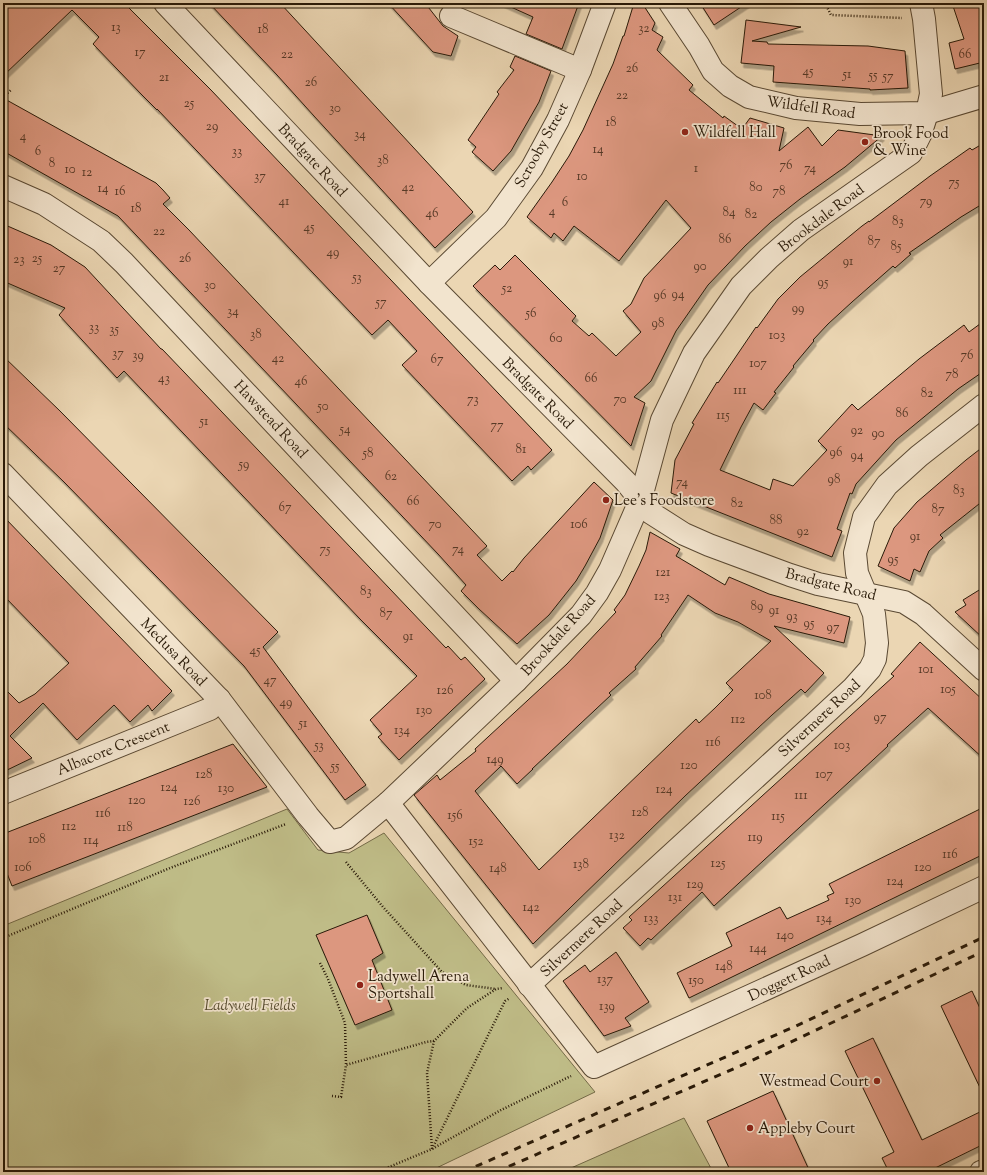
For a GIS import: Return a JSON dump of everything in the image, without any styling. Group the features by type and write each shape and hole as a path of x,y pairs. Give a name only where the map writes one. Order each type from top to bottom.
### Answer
{"street":[{"name":"Bradgate Road","path":"165,3 429,283 626,482 650,513 684,534 709,545 790,575 818,584 904,602 923,614 984,669"},
{"name":"Scrooby Street","path":"429,283 496,218 532,168 558,120 580,70 605,3"},
{"name":"Wildfell Road","path":"670,3 699,46 713,71 730,86 749,97 796,108 860,114 927,113"},
{"name":"Brookdale Road","path":"330,842 346,838 388,804 516,681 581,615 597,593 610,570 640,501 662,420 694,353 741,286 769,258 801,230 911,153 920,135 931,94 922,11"},
{"path":"452,16 580,70"},
{"path":"927,113 984,96"},
{"name":"Hawstead Road","path":"3,186 44,204 101,241 124,263 516,681"},
{"name":"Silvermere Road","path":"530,985 836,704 870,669 875,659 877,643 874,614 857,573 855,553 864,517 887,486 919,456 984,405"},
{"name":"Medusa Road","path":"3,474 220,699 308,816 330,842"},
{"name":"Albacore Crescent","path":"3,793 210,709 220,699"},
{"name":"Silvermere Road","path":"388,804 594,1067"},
{"name":"Doggett Road","path":"594,1067 862,945 984,887"}],"path":[{"path":"824,3 831,16 922,11"},
{"path":"3,97 11,90"},
{"path":"3,938 170,868 308,816"},
{"path":"330,842 383,907 442,972 466,985 496,989 530,985"},
{"path":"320,963 328,979 345,1023 346,1066 340,1097 332,1096"},
{"path":"432,1149 505,1001 530,985"},
{"path":"432,1149 427,1073 434,1042 467,1008 496,989"},
{"path":"346,1066 426,1042 434,1042"},
{"path":"377,1172 432,1149 501,1110 574,1074 594,1067"}],"green space":[{"name":"Ladywell Fields","path":"287,809 318,850 349,853 384,833 595,1092 428,1172 3,1172 3,926"},
{"path":"684,1118 713,1172 562,1172"}],"building":[{"path":"3,3 124,3 211,90 552,450 531,470 528,466 512,481 402,365 417,351 388,320 372,335 157,109 93,44 99,37 72,10 3,76"},
{"path":"209,3 280,3 473,212 435,248"},
{"path":"388,3 425,3 443,26 458,36 451,56 433,52"},
{"path":"502,3 579,3 562,49 526,34 533,17"},
{"path":"634,3 642,3 655,23 652,30 663,37 657,50 693,85 689,90 723,118 724,116 742,129 750,118 784,128 779,151 808,127 822,146 838,130 882,136 845,167 771,222 745,246 708,285 676,331 651,381 634,397 645,403 631,446 473,286 495,265 500,270 515,255 576,316 572,321 589,336 592,333 616,356 641,332 623,311 631,304 644,278 691,228 666,200 619,261 574,226 563,241 554,233 551,238 527,217 569,156 583,130 613,64 624,36"},
{"path":"700,3 747,3 714,25"},
{"path":"952,3 984,3 984,62 955,69 949,43 964,39"},
{"path":"746,20 801,27 752,41 767,42 768,44 868,46 905,51 908,88 870,90 773,82 774,66 741,63"},
{"path":"515,56 551,71 539,102 511,151 493,171 472,152 476,147 468,140 499,94 497,92 514,70 510,67"},
{"path":"3,98 156,183 170,198 163,204 487,546 477,555 502,581 512,571 513,572 594,482 613,500 600,538 585,566 576,581 549,615 517,644 479,609 461,591 466,585 438,554 118,216 3,151"},
{"path":"984,143 984,203 909,253 911,254 895,268 893,266 828,324 813,340 814,341 793,366 794,367 774,392 776,393 763,410 754,403 720,470 770,490 773,479 793,486 827,450 818,441 852,404 858,410 919,359 964,325 969,332 984,321 984,371 958,389 896,440 856,484 852,494 850,493 837,529 842,531 832,557 671,493 675,460 694,424 692,423 717,382 718,383 756,327 757,328 778,299 800,277 862,226 970,148 972,150"},
{"path":"3,224 51,245 85,267 161,349 446,648 448,646 461,660 465,657 485,679 399,760 378,737 382,734 370,720 417,676 360,619 124,371 117,378 59,315 65,308 3,281"},
{"path":"3,356 60,411 278,632 263,647 366,785 345,800 244,666 64,482 3,423"},
{"path":"984,446 984,500 940,535 943,538 929,551 920,572 914,569 910,581 878,566 894,528 917,502"},
{"path":"3,516 172,691 152,711 148,705 130,722 114,705 77,740 43,703 10,736 32,758 3,772 3,687 19,703 35,694 69,663 3,595"},
{"path":"650,532 680,549 676,556 725,585 729,577 769,594 850,617 844,643 774,626 824,673 805,693 801,689 685,796 533,944 414,795 437,775 440,780 476,751 475,749 567,664 616,612 614,610 625,595 646,550","holes":["688,595 715,613 738,622 771,641 726,683 733,690 715,708 699,723 696,719 539,870 475,791 501,766 517,784 611,695 609,693 636,669 635,667 662,636 661,635"]},
{"path":"984,587 984,639 955,612 966,605 963,600"},
{"path":"920,642 984,701 984,759 928,708 714,906 702,892 651,940 648,938 640,946 623,928 632,920 629,917 894,676 891,674"},
{"path":"233,744 267,787 12,886 3,863 3,834"},
{"path":"984,807 984,854 689,998 677,973 732,946 726,933 780,907 787,919 829,900 827,896 834,893 829,884"},
{"name":"Ladywell Arena Sportshall","path":"367,915 383,953 372,960 392,1010 355,1025 316,935"},
{"path":"616,952 649,1002 625,1018 631,1026 604,1036 563,981 585,965 590,972"},
{"path":"972,991 984,1017 984,1096 941,1006"},
{"name":"Westmead Court","path":"873,1038 922,1140 984,1110 984,1144 927,1172 889,1172 882,1158 894,1152 845,1051"},
{"name":"Appleby Court","path":"773,1091 810,1172 731,1172 707,1121"}],"railway":[{"path":"463,1172 796,1026 984,937"},
{"path":"496,1172 740,1066 984,951"}],"place":[{"name":"Wildfell Hall","path":"685,132"},
{"name":"Brook Food & Wine","path":"865,142"},
{"name":"Lee's Foodstore","path":"606,500"},
{"name":"Ladywell Arena Sportshall","path":"360,985"},
{"name":"Westmead Court","path":"877,1081"},
{"name":"Appleby Court","path":"750,1128"}]}
